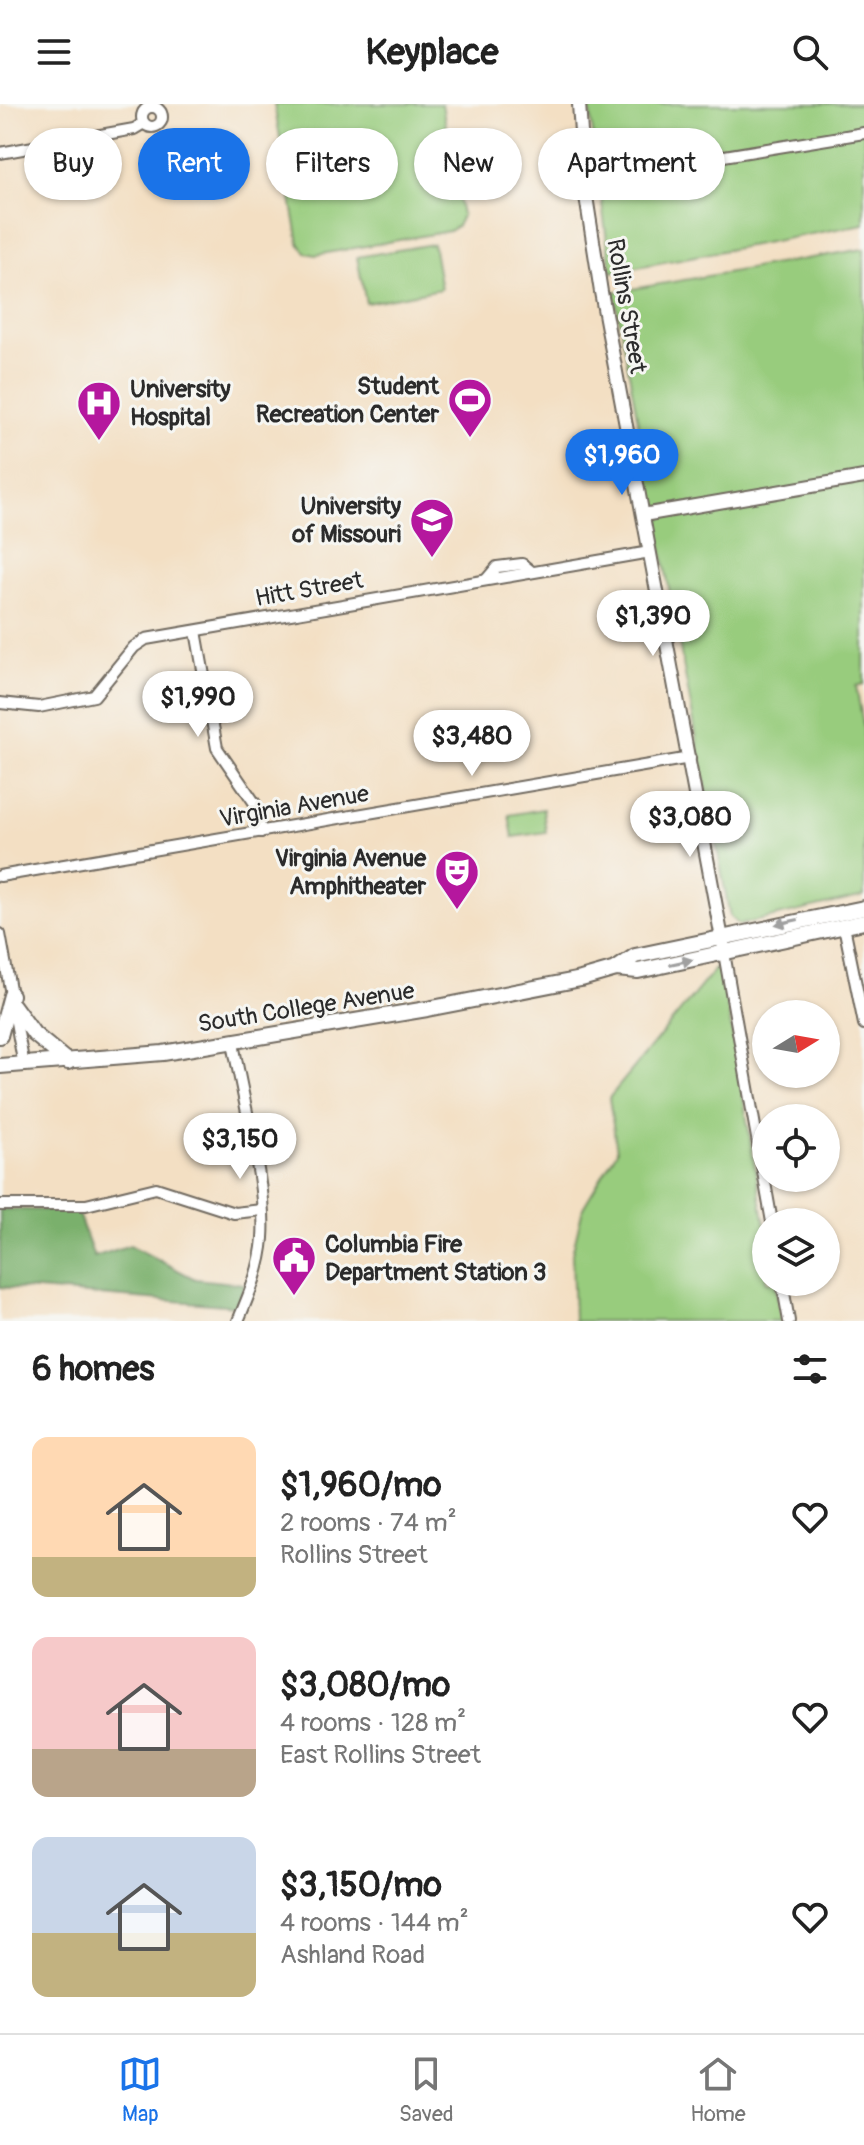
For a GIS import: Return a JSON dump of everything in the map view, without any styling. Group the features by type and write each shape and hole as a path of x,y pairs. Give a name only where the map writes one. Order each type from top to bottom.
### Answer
{"main road":[{"name":"South College Avenue","path":"616,969 635,956 864,908"},
{"name":"South College Avenue","path":"0,1066 68,1062 233,1042 476,1001 616,969 638,971 864,922"},
{"path":"0,1036 12,1000"},
{"path":"12,1000 34,1034 68,1062"}],"street":[{"name":"Rollins Street","path":"579,104 581,128"},
{"path":"142,107 155,108 162,118 154,127 144,123 142,107"},
{"path":"0,153 134,129 144,123"},
{"path":"725,156 864,133"},
{"name":"Rollins Street","path":"588,200 724,953"},
{"path":"643,515 864,477"},
{"name":"Hitt Street","path":"0,703 39,707 94,696 140,642 650,552"},
{"path":"196,631 217,748 256,805 261,832"},
{"name":"Virginia Avenue","path":"0,876 690,758"},
{"path":"844,926 864,1024"},
{"path":"0,934 24,1066"},
{"path":"724,953 770,1208"},
{"path":"233,1042 262,1210 263,1239 257,1268 238,1321"},
{"path":"0,1205 86,1205 156,1188 234,1213 262,1210"},
{"path":"785,1296 789,1321"}],"green space":[{"path":"274,104 442,104 446,128 414,128 414,200 459,200 462,216 457,226 449,231 316,255 306,253 299,243 291,200 398,200 398,128 278,128"},
{"path":"589,104 864,104 864,224 611,272 602,200 725,200 725,128 592,128"},
{"path":"433,244 441,289 366,303 357,257"},
{"path":"864,249 864,684 856,686 864,729 864,896 739,925 730,917 614,292"},
{"path":"543,809 546,832 513,837 509,815"},
{"path":"716,968 723,980 752,1149 752,1192 759,1192 762,1208 752,1208 752,1296 777,1296 781,1321 574,1321 572,1254 583,1208 617,1151 609,1098"},
{"path":"0,1209 77,1211 94,1257 130,1245 195,1279 245,1284 236,1306 0,1287"}],"place":[{"name":"Student Recreation Center","path":"470,439"},
{"name":"University Hospital","path":"99,442"},
{"name":"University of Missouri","path":"432,559"},
{"name":"Virginia Avenue Amphitheater","path":"457,911"},
{"name":"Columbia Fire Department Station 3","path":"294,1297"}]}
